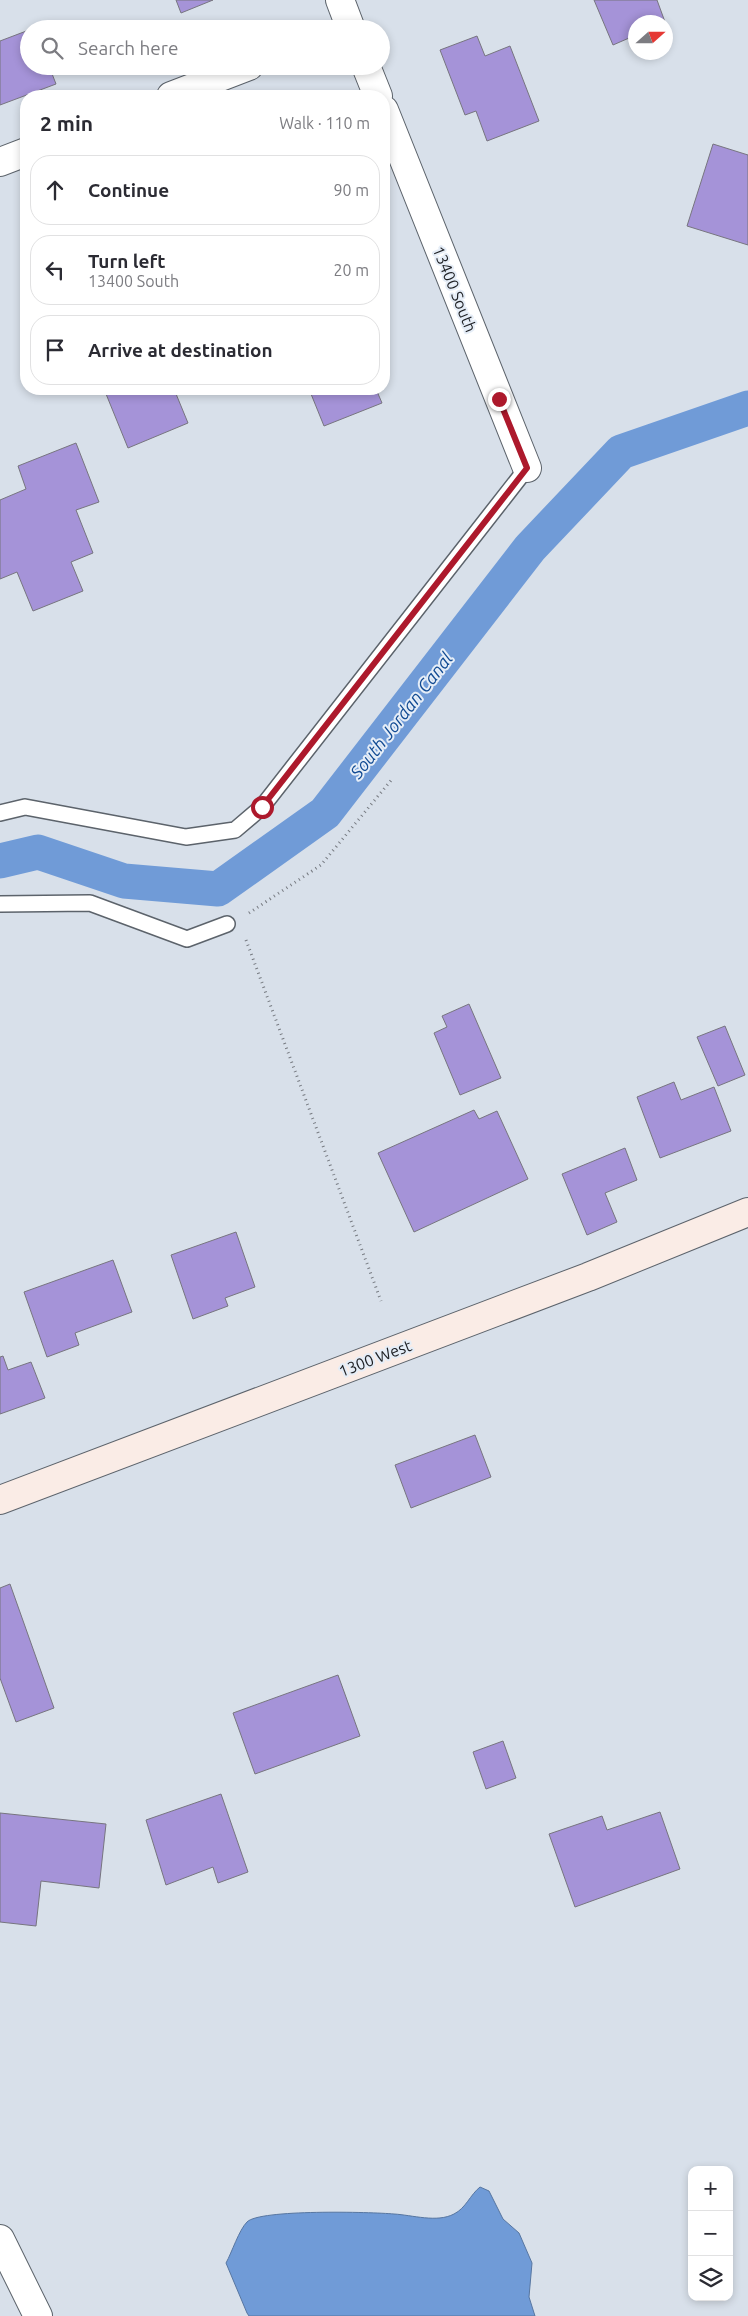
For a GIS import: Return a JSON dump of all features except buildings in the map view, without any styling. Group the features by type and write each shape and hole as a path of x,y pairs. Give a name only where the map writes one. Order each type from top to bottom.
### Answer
{"street":[{"path":"340,0 347,20"},
{"path":"187,90 226,75"},
{"path":"370,75 376,90"},
{"name":"13400 South","path":"390,125 527,468"},
{"path":"0,162 20,154"},
{"name":"1300 West","path":"0,1500 588,1277 748,1212"},
{"path":"0,2240 38,2316"}],"lane":[{"path":"0,813 25,807 186,837 235,830 262,807 527,468"},
{"path":"0,904 90,903 187,939 227,924"}],"path":[{"path":"247,914 321,865 393,778"},
{"path":"246,939 381,1301"}],"water":[{"path":"480,2187 489,2191 503,2219 519,2233 532,2263 529,2297 535,2316 249,2316 226,2263 244,2226 247,2222 256,2218 293,2213 341,2212 440,2218 447,2217 458,2211"}],"waterway":[{"name":"South Jordan Canal","path":"0,861 38,852 124,881 218,889 325,813 530,548 621,452 748,408"}],"route":[{"path":"262,807 527,468 499,399"}]}
